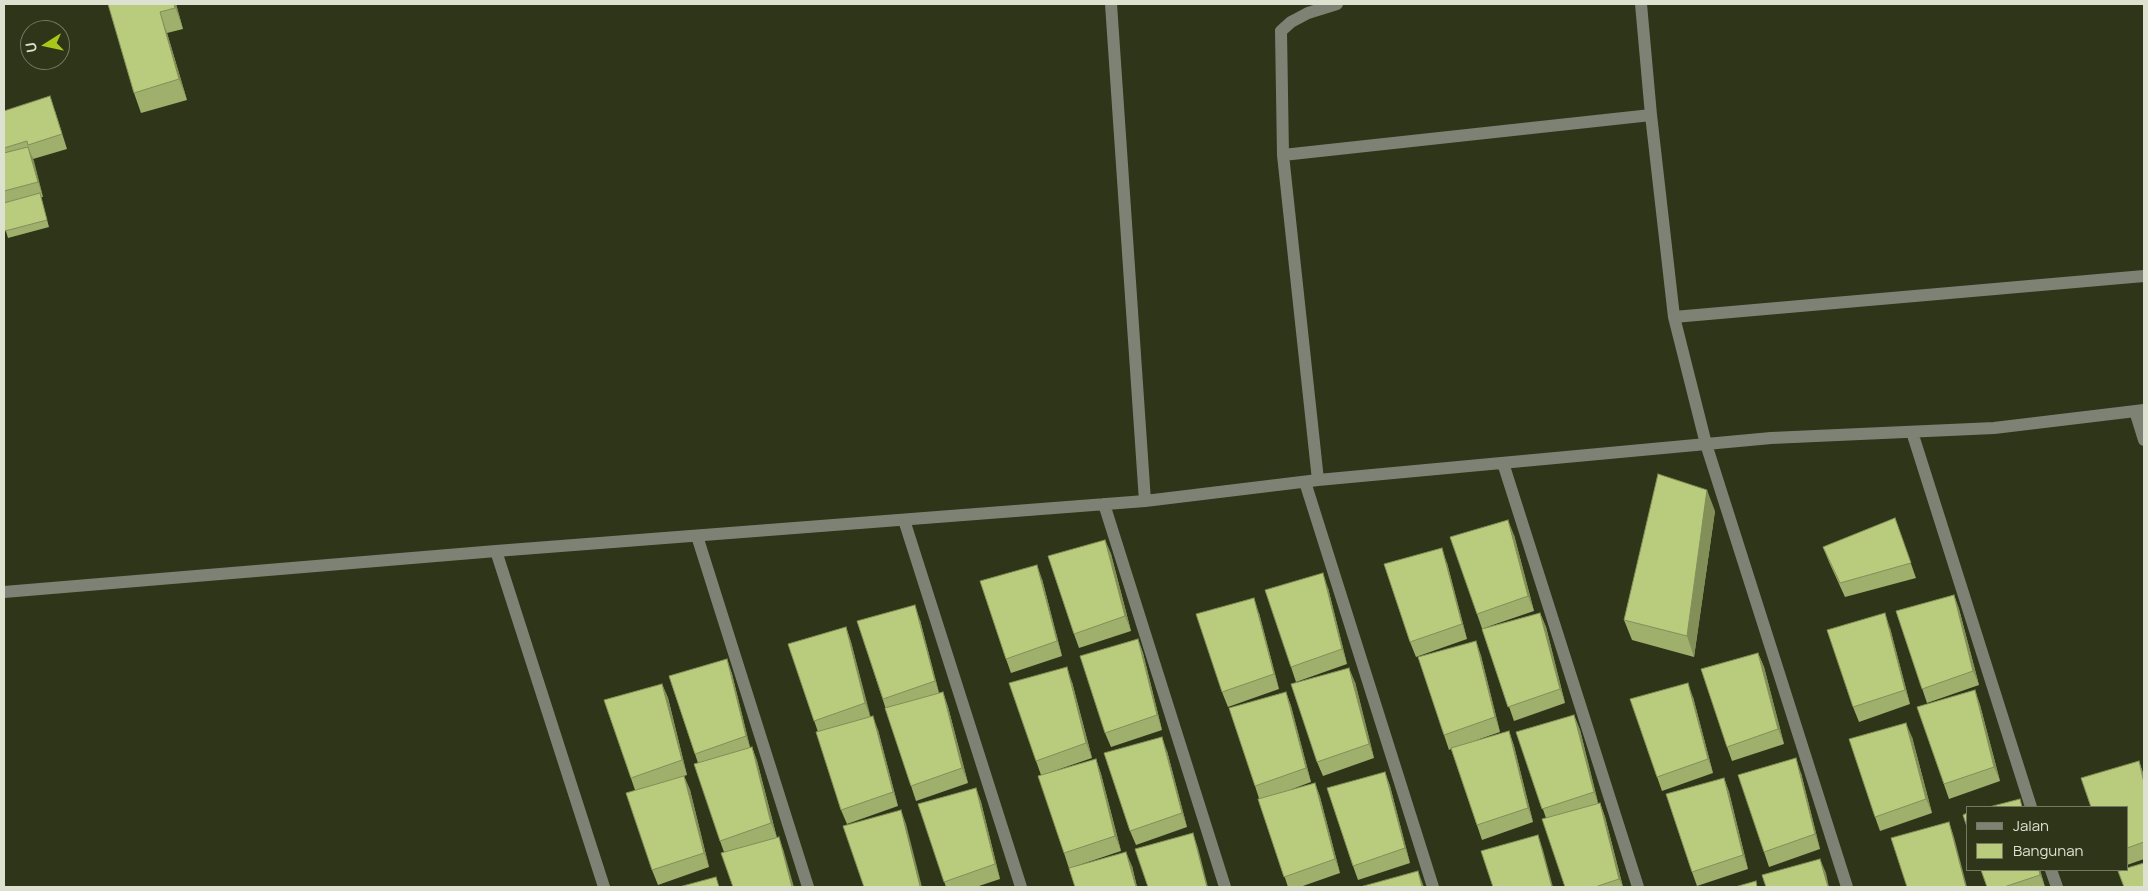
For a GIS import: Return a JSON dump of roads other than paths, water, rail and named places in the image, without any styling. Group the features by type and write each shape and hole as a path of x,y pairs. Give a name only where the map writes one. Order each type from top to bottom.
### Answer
{"street":[{"path":"1111,4 1145,501"},
{"path":"1337,4 1308,13 1291,22 1281,31 1283,155 1311,481 1433,887"},
{"path":"1641,4 1651,115 1674,317 1706,444 1846,887"},
{"path":"1283,155 1651,115"},
{"path":"1674,317 2144,276"},
{"path":"4,592 496,551 1145,501 1311,481 1771,438 1994,428 2140,411 2144,440"},
{"path":"1912,432 2032,806"},
{"path":"1503,463 1638,887"},
{"path":"1104,504 1225,887"},
{"path":"904,520 1021,887"},
{"path":"697,536 808,887"},
{"path":"496,551 604,887"},
{"path":"2051,871 2057,887"}]}
